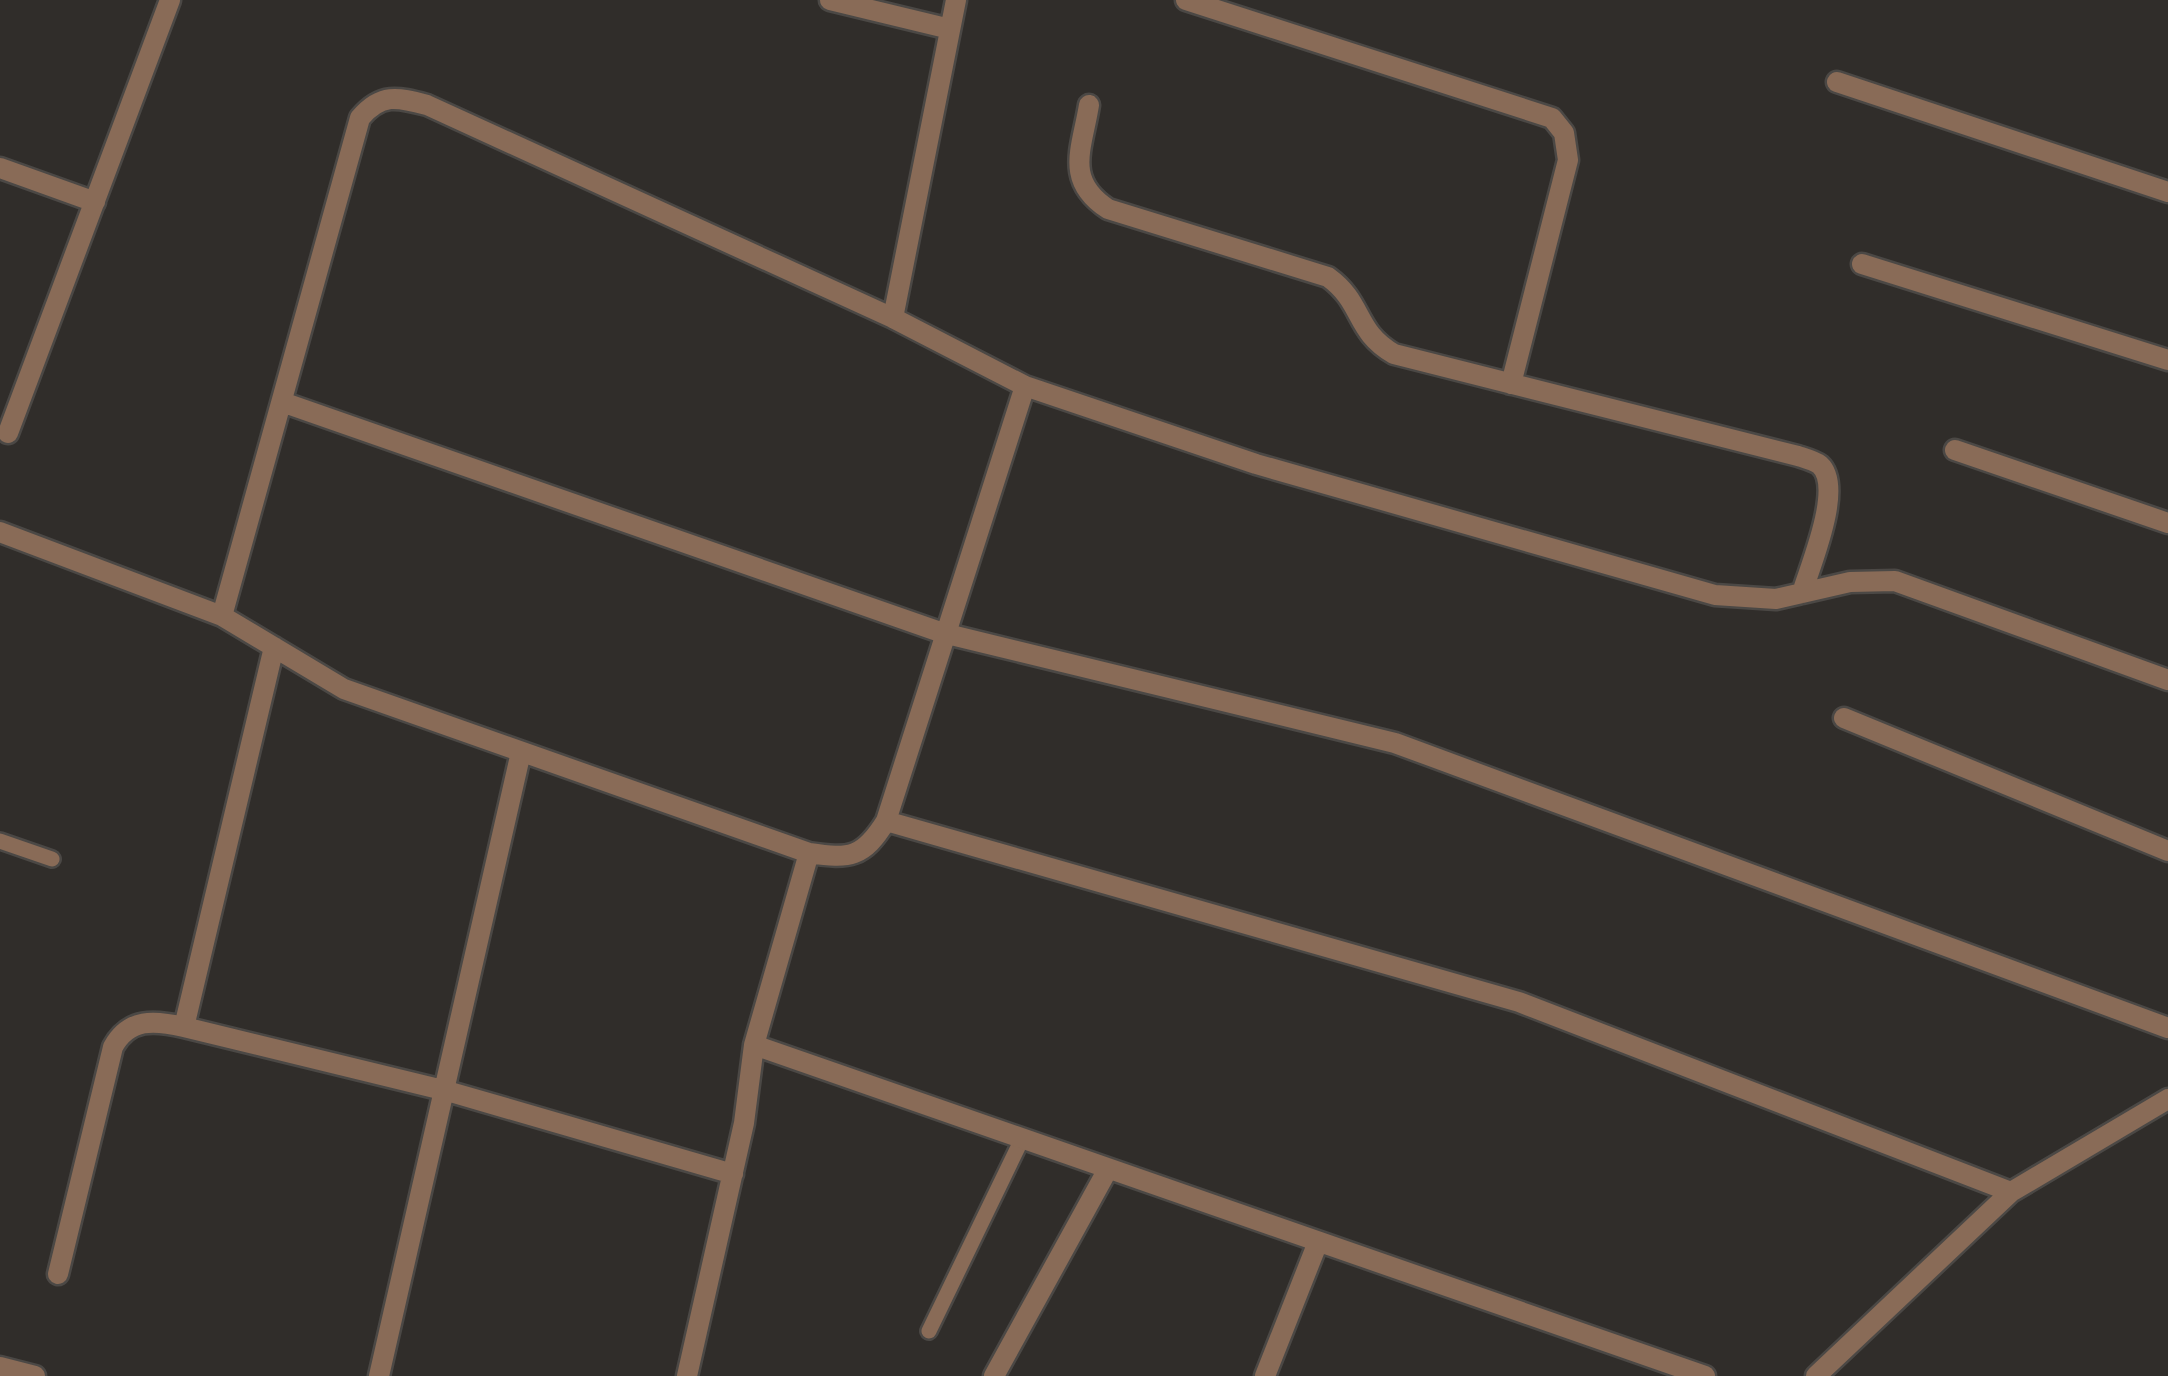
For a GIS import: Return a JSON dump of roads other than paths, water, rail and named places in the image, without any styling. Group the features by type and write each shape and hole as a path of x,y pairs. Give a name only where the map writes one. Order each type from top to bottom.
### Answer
{"street":[{"path":"8,433 170,0"},
{"path":"830,0 950,29"},
{"path":"893,318 956,0"},
{"path":"1186,0 1552,118 1564,133 1568,160 1512,384"},
{"path":"1837,82 2168,192"},
{"path":"222,616 360,118 375,100 397,97 427,105 893,318 1024,386 1256,464 1714,595 1776,598 1850,582 1895,580 2168,680"},
{"path":"1089,104 1078,170 1088,196 1108,209 1328,278 1345,290 1370,340 1394,354 1798,456 1820,465 1829,482 1828,508 1802,593"},
{"path":"0,168 95,202"},
{"path":"1862,264 2168,360"},
{"path":"0,532 222,616 344,690 809,854 845,858 871,844 886,821 1024,386"},
{"path":"282,402 943,634 1395,742 2168,1028"},
{"path":"1955,450 2168,524"},
{"path":"184,1027 274,648"},
{"path":"1844,718 2168,851"},
{"path":"380,1376 521,752"},
{"path":"886,821 1519,1002 2011,1192"},
{"path":"687,1376 733,1174 754,1045 809,854"},
{"path":"58,1274 113,1047 122,1032 136,1023 184,1027 447,1091 733,1174"},
{"path":"754,1045 1705,1376"},
{"path":"1816,1376 2011,1192 2168,1099"},
{"path":"994,1376 1108,1169"},
{"path":"1265,1376 1318,1242"},
{"path":"0,1367 35,1376"}],"lane":[{"path":"0,842 52,858"},
{"path":"929,1331 1022,1139"}]}
